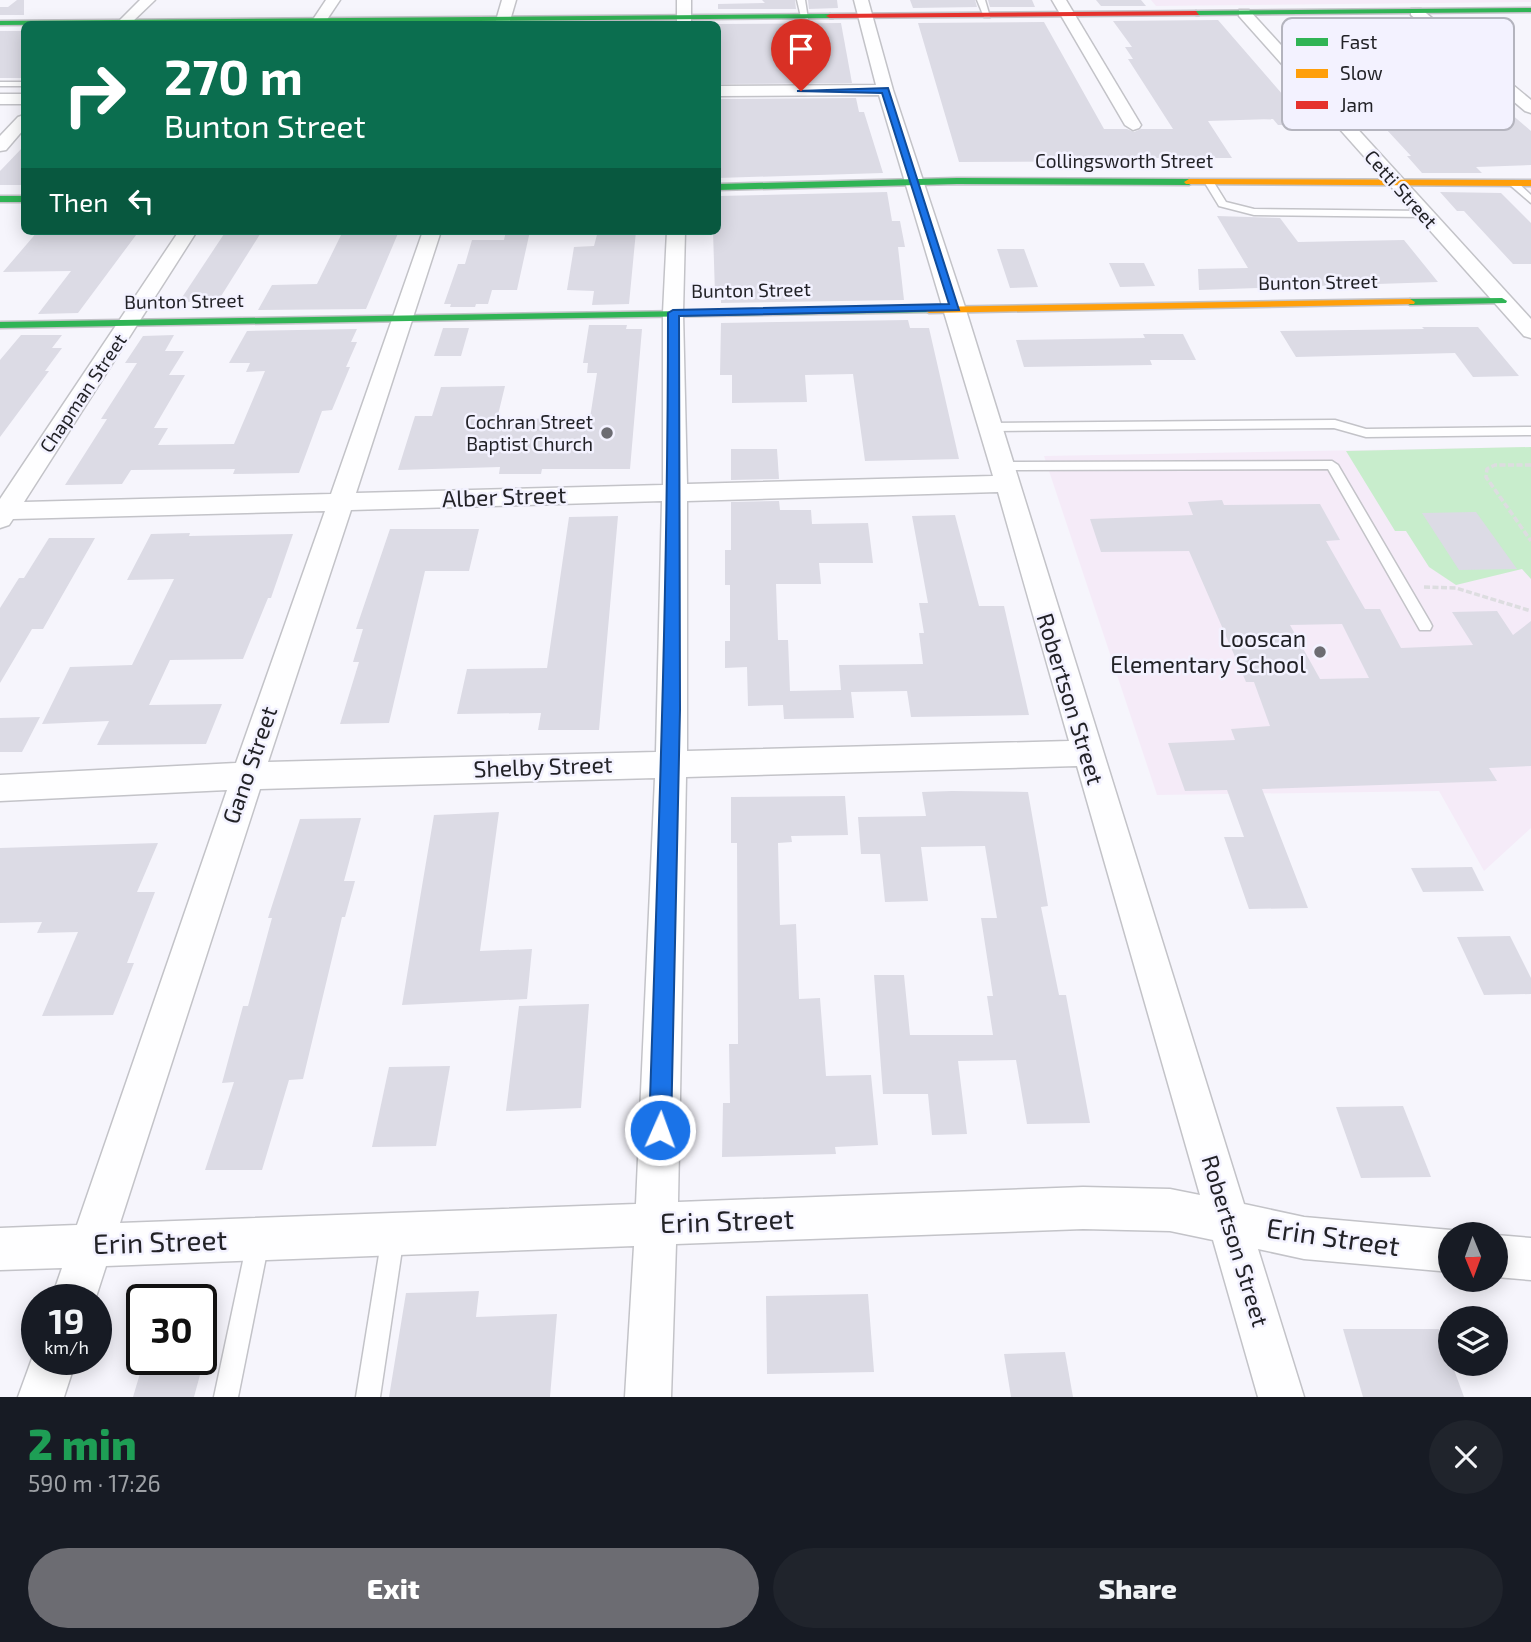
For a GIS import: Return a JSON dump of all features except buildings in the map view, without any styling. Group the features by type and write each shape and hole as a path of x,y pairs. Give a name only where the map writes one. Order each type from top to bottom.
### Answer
{"street":[{"path":"127,21 148,0"},
{"path":"319,21 333,0"},
{"path":"503,21 509,0"},
{"path":"684,0 684,21 806,17 863,8 984,6 1067,15 1531,10"},
{"path":"1059,0 1133,125"},
{"name":"Robertson Street","path":"863,8 885,90 917,182 955,307 1281,1397"},
{"path":"1416,12 1423,18"},
{"name":"Cetti Street","path":"1244,13 1282,56"},
{"path":"0,23 21,23"},
{"path":"721,91 885,90"},
{"path":"1514,94 1531,108"},
{"path":"0,99 21,99"},
{"path":"0,146 21,123"},
{"name":"Cetti Street","path":"1349,130 1531,332"},
{"name":"Collingsworth Street","path":"721,187 917,182 1531,183"},
{"path":"0,199 21,199"},
{"name":"Chapman Street","path":"2,514 131,322 185,235"},
{"name":"Gano Street","path":"78,1284 246,776 431,235"},
{"path":"648,1397 671,763 675,492 673,313 676,235"},
{"name":"Bunton Street","path":"0,325 955,307 1502,301"},
{"name":"Alber Street","path":"2,514 675,492 1005,475"},
{"name":"Shelby Street","path":"0,788 246,776 1087,753"},
{"name":"Erin Street","path":"0,1249 1083,1208 1170,1210 1230,1220 1304,1238 1438,1250"},
{"path":"1508,1257 1531,1259"},
{"path":"41,1397 48,1375"}],"lane":[{"path":"801,0 806,17"},
{"path":"0,84 21,84"},
{"path":"1210,183 1222,204 1254,212 1424,214"},
{"path":"1513,183 1531,200"},
{"path":"991,427 1335,424 1366,433 1531,432"},
{"path":"1005,475 1332,465 1425,626"},
{"path":"368,1397 393,1233"},
{"path":"226,1397 258,1239"}],"path":[{"path":"1531,465 1495,465 1487,469 1486,477 1531,541"},
{"path":"1402,587 1457,588 1531,611"}],"shaded area":[{"path":"1151,0 1531,0 1531,2 1156,6"},
{"name":"Looscan Elementary School","path":"1531,447 1531,828 1484,871 1439,791 1157,795 1044,456"}],"green space":[{"path":"1531,447 1531,579 1522,569 1456,585 1429,567 1406,531 1395,531 1346,451"}],"traffic: fast":[{"path":"1196,13 1531,10"},
{"path":"237,21 830,16"},
{"path":"0,23 21,23"},
{"path":"721,187 957,181 1189,182"},
{"path":"0,199 21,199"},
{"path":"1410,302 1502,301"},
{"path":"0,325 929,310"}],"traffic: slow":[{"path":"1189,182 1531,183"},
{"path":"929,310 1410,302"}],"traffic: jam":[{"path":"830,16 1196,13"}],"place":[{"name":"Cochran Street Baptist Church","path":"607,433"},
{"name":"Looscan Elementary School","path":"1320,652"}],"route":[{"path":"660,1130 675,492 673,313 955,307 917,182 885,90 801,91"}]}
